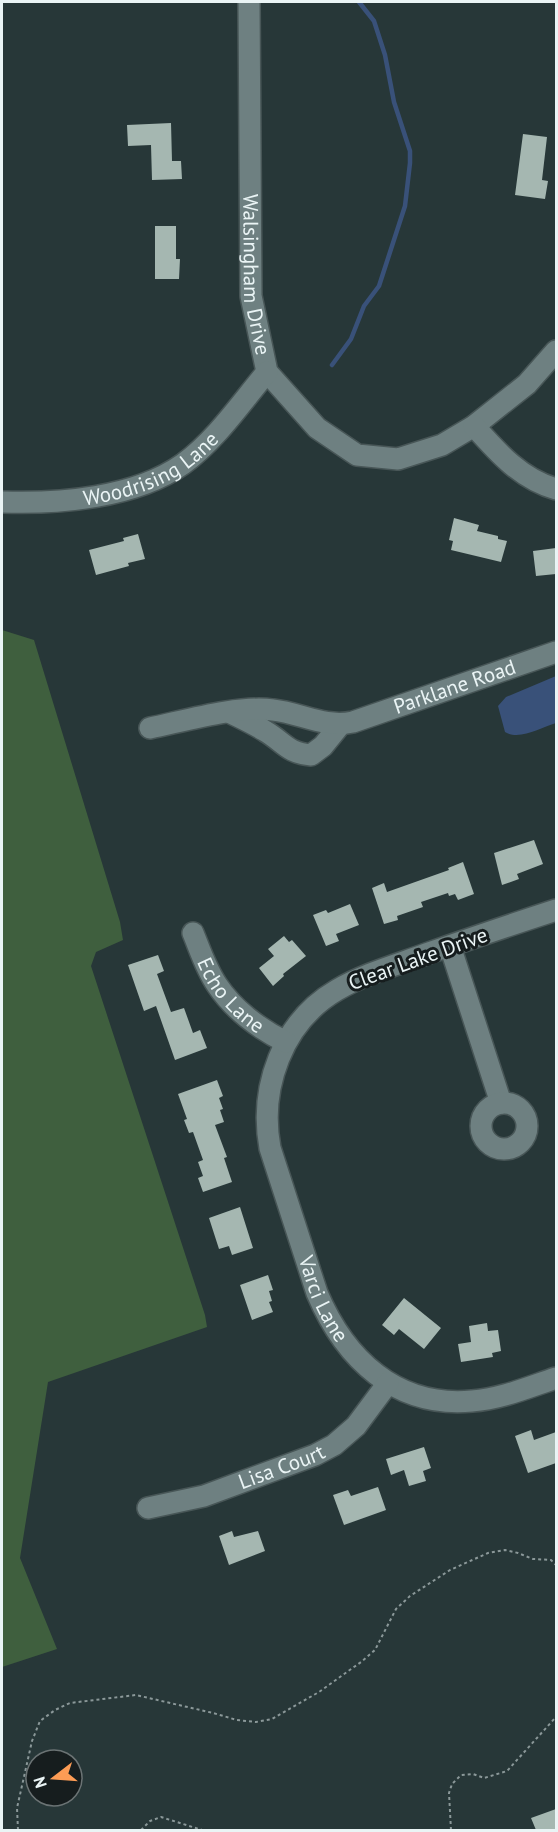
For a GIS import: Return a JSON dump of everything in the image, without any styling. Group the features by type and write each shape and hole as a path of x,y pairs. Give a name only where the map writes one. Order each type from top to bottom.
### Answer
{"street":[{"name":"Walsingham Drive","path":"249,2 251,296 267,372 317,428 357,455 398,459 442,445 474,426 527,384 556,351"},
{"name":"Woodrising Lane","path":"2,502 35,503 107,495 156,479 183,464 206,443 267,372"},
{"path":"474,426 504,459 525,476 539,484 556,489"},
{"name":"Parklane Road","path":"347,724 556,652"},
{"path":"150,728 231,712 273,710 327,724 347,724"},
{"path":"231,712 275,737 287,749 311,755 347,724"},
{"name":"Clear Lake Drive","path":"290,1037 314,1006 346,984 556,910"},
{"name":"Echo Lane","path":"193,933 208,970 225,995 256,1024 290,1037"},
{"path":"450,946 501,1103"},
{"name":"Varci Lane","path":"290,1037 276,1064 267,1098 266,1124 270,1148 317,1293 326,1315 352,1353 388,1383 406,1393 425,1398 472,1401 514,1392 556,1378"},
{"name":"Lisa Court","path":"148,1508 204,1496 315,1455 346,1436 388,1383"}],"path":[{"path":"18,1830 17,1808 32,1741 40,1721 55,1710 70,1703 136,1695 237,1720 256,1722 272,1719 319,1692 361,1662 375,1650 396,1609 410,1596 450,1570 488,1553 505,1550 518,1552 533,1559 551,1560 556,1565"},
{"path":"451,1830 449,1793 452,1784 461,1775 473,1774 484,1778 507,1771 556,1717"},
{"path":"141,1830 150,1821 161,1817 202,1830"}],"green space":[{"path":"2,630 34,640 120,922 123,940 96,952 91,966 207,1327 48,1382 20,1558 57,1649 2,1667"}],"water":[{"path":"556,676 556,723 524,734 505,732 498,706 506,697"}],"building":[{"path":"171,123 172,161 181,161 182,179 152,180 151,145 128,146 127,125"},
{"path":"523,134 547,137 542,180 548,181 545,199 515,195"},
{"path":"155,226 176,226 176,259 180,259 179,279 155,279"},
{"path":"454,518 479,525 477,531 498,536 498,539 507,541 501,562 451,550 453,541 449,540"},
{"path":"138,534 145,559 96,575 89,550 124,541 123,538"},
{"path":"556,548 556,574 536,576 533,551"},
{"path":"534,840 543,864 517,874 519,879 502,885 494,853"},
{"path":"463,862 474,894 458,900 455,894 449,896 448,893 421,902 423,907 397,916 398,920 384,924 372,888 384,883 387,892 449,870 448,868"},
{"path":"350,904 359,925 336,934 339,941 326,946 313,915 326,910 328,913"},
{"path":"284,936 289,942 292,940 306,956 283,974 284,976 273,986 259,968 274,956 268,949"},
{"path":"158,955 164,971 157,974 171,1012 184,1008 193,1033 200,1030 207,1048 175,1060 156,1006 144,1011 128,965"},
{"path":"217,1080 223,1096 219,1098 224,1122 215,1125 227,1157 224,1158 232,1182 203,1192 198,1178 203,1176 198,1162 203,1160 193,1132 189,1133 184,1120 187,1119 178,1094"},
{"path":"240,1207 253,1248 232,1255 229,1246 219,1249 209,1218"},
{"path":"268,1275 273,1290 269,1291 272,1301 269,1302 273,1312 252,1320 240,1285"},
{"path":"404,1298 441,1328 424,1349 399,1329 394,1335 382,1325"},
{"path":"487,1323 488,1331 498,1330 501,1351 492,1353 493,1357 461,1362 458,1344 471,1342 469,1326"},
{"path":"531,1430 534,1440 556,1432 556,1463 528,1473 515,1436"},
{"path":"424,1447 431,1468 423,1471 426,1481 409,1486 404,1470 391,1475 386,1459"},
{"path":"378,1487 386,1510 344,1525 333,1495 348,1490 351,1496"},
{"path":"232,1531 234,1537 258,1531 265,1551 229,1565 219,1536"},
{"path":"556,1809 556,1830 536,1830 531,1818"}],"waterway":[{"path":"332,365 351,339 364,306 379,286 405,206 410,163 410,151 394,102 385,55 374,21 359,2"}]}
